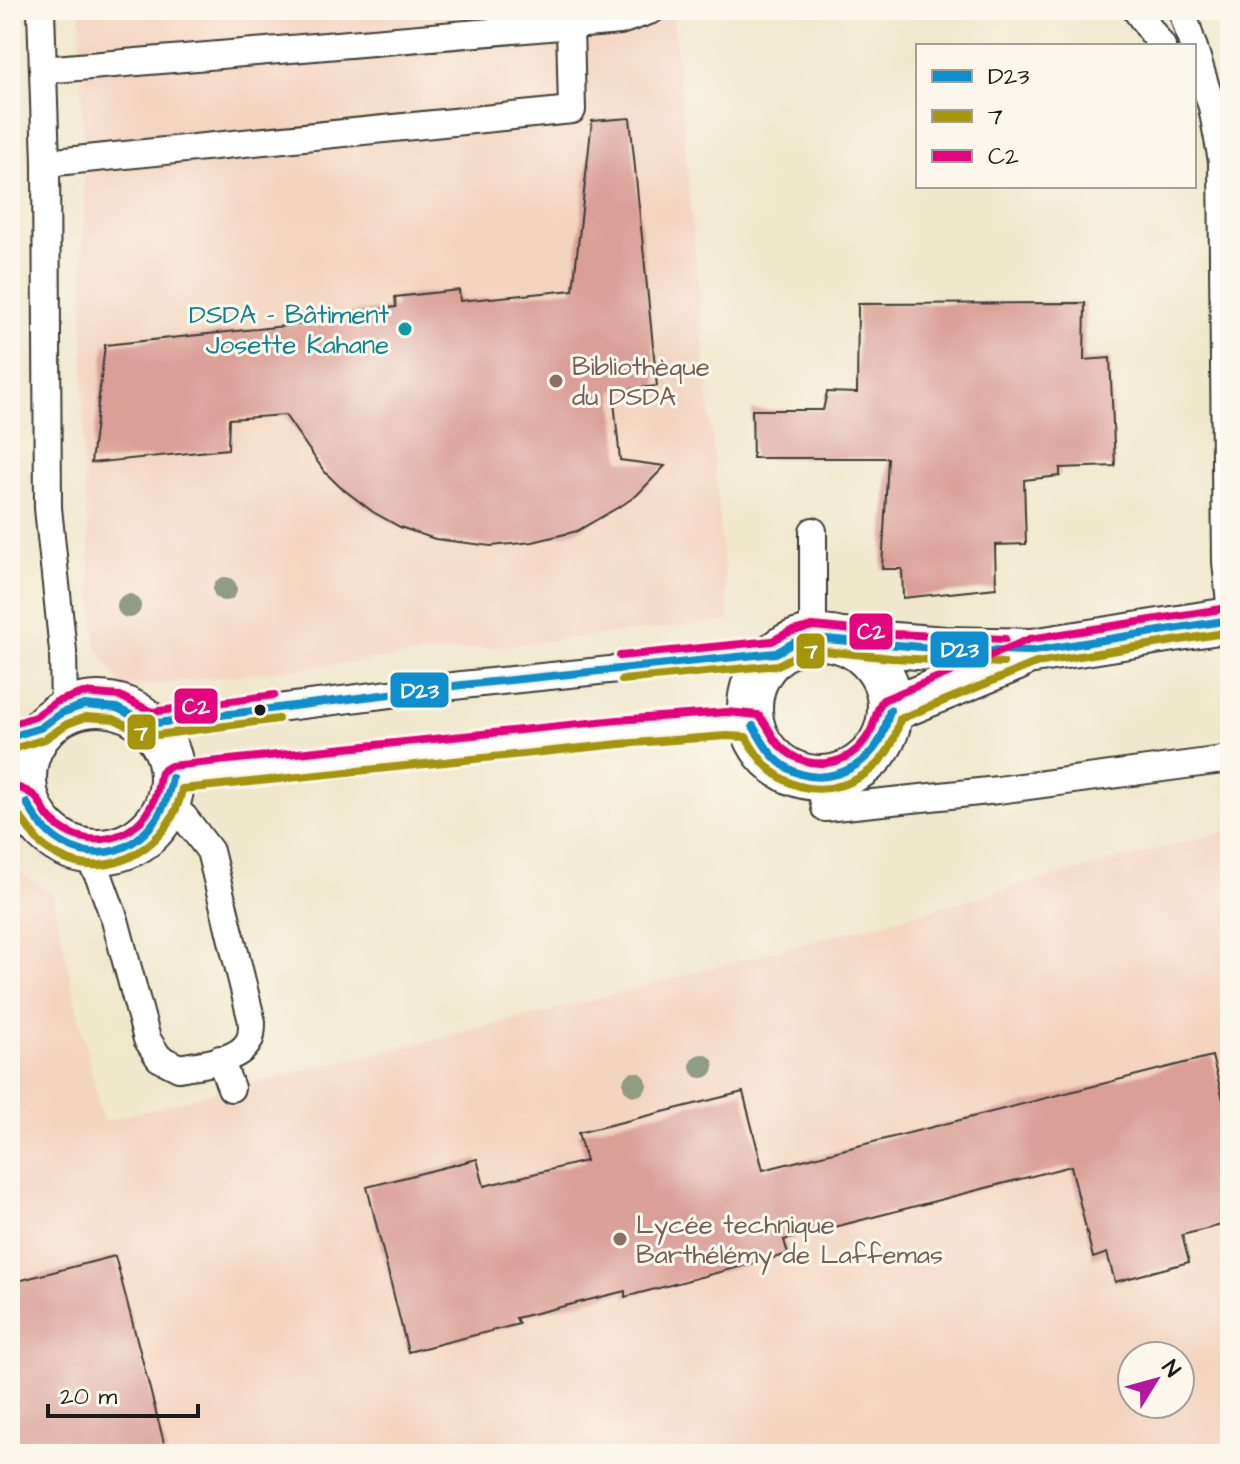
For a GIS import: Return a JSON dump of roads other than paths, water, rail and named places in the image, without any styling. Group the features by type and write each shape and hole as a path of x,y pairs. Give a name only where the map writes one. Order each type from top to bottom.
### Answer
{"street":[{"path":"810,644 858,649 882,675 890,710 887,728 869,758 854,769 819,778 785,768 760,743 750,706 762,668 810,644 1033,651 1230,620"},
{"path":"890,710 1033,651"},
{"path":"109,704 131,711 149,724 162,740 169,758 170,790 159,821 145,836 127,847 107,853 67,847 50,836 19,801 25,763 39,725 86,705 109,704"}],"lane":[{"path":"39,725 63,651 48,508 46,163 41,10"},
{"path":"43,70 620,21 652,10"},
{"path":"1136,10 1161,44"},
{"path":"1182,10 1191,44"},
{"path":"46,163 572,110 570,25"},
{"path":"1196,60 1212,107 1222,161 1226,561 1230,604"},
{"path":"149,724 810,644 813,531"},
{"path":"86,852 109,901 147,1039 159,1058 179,1068 241,1051 250,1040 252,1022 210,851 184,817 170,790 619,732 727,724 753,726"},
{"path":"819,778 825,808 998,790 1230,759"},
{"path":"220,1059 231,1088"}],"place":[{"name":"DSDA - Bâtiment Josette Kahane","path":"405,329"},
{"name":"Bibliothèque du DSDA","path":"556,381"},
{"name":"Lycée technique Barthélémy de Laffemas","path":"620,1239"}]}
